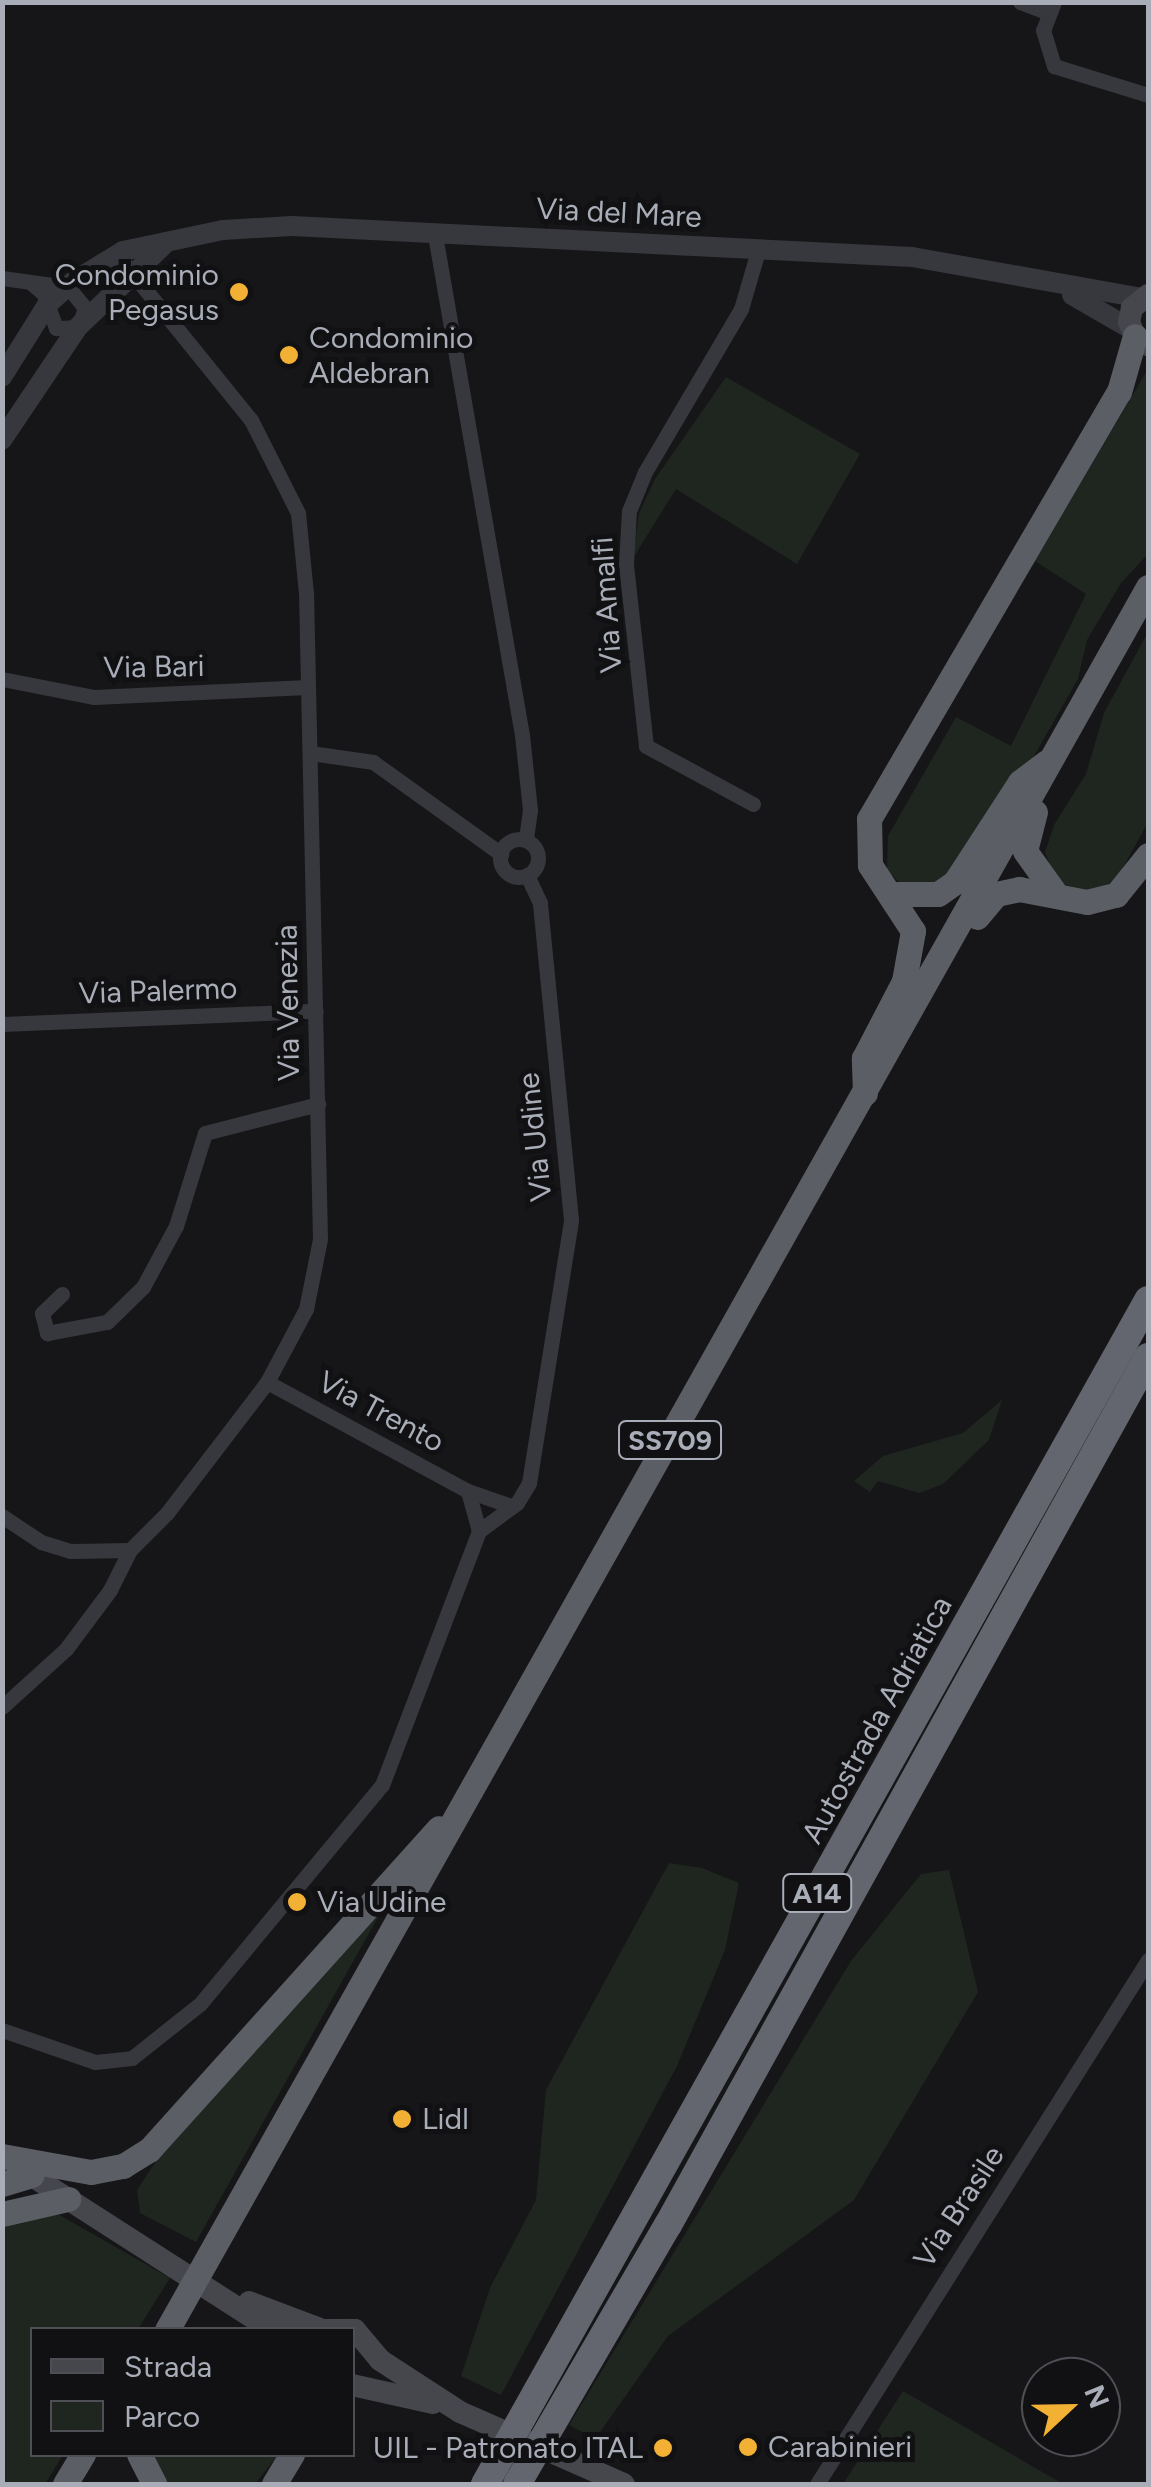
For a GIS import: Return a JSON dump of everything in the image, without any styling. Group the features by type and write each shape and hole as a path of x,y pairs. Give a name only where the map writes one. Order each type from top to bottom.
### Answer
{"highway":[{"path":"865,1092 864,1058 913,952 914,931 870,864 865,842 879,795 1128,376 1141,341"},
{"name":"SS709","path":"168,2327 476,1787 1148,587"},
{"path":"892,894 938,894 955,882 1020,782 1056,756"},
{"path":"1055,893 1026,851 1056,756"},
{"path":"926,983 952,963 996,894 1055,893 1087,902 1116,896 1148,855"},
{"name":"Autostrada Adriatica","path":"485,2484 1148,1300"},
{"name":"Autostrada Adriatica","path":"517,2484 668,2225 1148,1357"},
{"path":"2,2157 92,2172 123,2166 149,2150 476,1787"},
{"path":"2,2184 32,2176"},
{"path":"2,2214 68,2199"},
{"path":"65,2484 81,2457"},
{"path":"80,2484 95,2457"},
{"path":"140,2457 154,2484"},
{"path":"274,2484 290,2457"}],"main road":[{"name":"Via del Mare","path":"1141,341 1132,308 1145,297"},
{"path":"2,2157 169,2260 268,2327"},
{"path":"222,2294 316,2327"},
{"path":"355,2334 380,2360 463,2413 624,2484"},
{"path":"355,2383 367,2372 368,2344"},
{"path":"355,2386 463,2413"}],"street":[{"path":"1020,2 1052,8 1043,30 1054,66 1148,95"},
{"name":"Via del Mare","path":"2,377 47,306 109,259 175,236 292,226 978,264 1057,287 1145,297"},
{"name":"Via Udine","path":"435,234 522,734 530,810 526,840 538,861 527,876 540,903 571,1220 530,1483 511,1506 479,1530"},
{"path":"2,440 78,327 130,272 175,236"},
{"name":"Via Amalfi","path":"753,804 646,746 626,564 629,511 645,472 741,309 758,251"},
{"name":"Via Venezia","path":"2,1707 66,1649 110,1590 130,1550 167,1513 267,1382 306,1309 317,1262 316,1012 301,536 283,477 251,420 124,262 109,259"},
{"path":"2,278 68,287 85,308 78,327"},
{"path":"30,282 56,328 78,327"},
{"name":"Via del Mare","path":"1057,287 1141,341"},
{"name":"Via Bari","path":"2,679 94,697 308,687"},
{"path":"310,753 372,762 501,854 510,874 527,876"},
{"path":"501,854 510,841 526,840"},
{"name":"Via Palermo","path":"2,1024 316,1012"},
{"path":"62,1294 42,1312 46,1333 107,1322 143,1287 176,1226 206,1133 318,1104"},
{"name":"Via Trento","path":"267,1382 468,1491"},
{"path":"468,1491 511,1506"},
{"path":"2,2030 95,2062 132,2058 200,2004 382,1785 479,1530 468,1491"},
{"path":"2,1516 41,1542 71,1551 130,1550"},
{"name":"Via Brasile","path":"817,2484 1148,1960"}],"green space":[{"path":"1148,369 1148,554 1121,583 1087,640 1078,679 1030,763 947,882 900,883 887,870 888,836 956,717 1011,746 1086,594 1035,561"},
{"path":"726,377 860,454 797,564 676,489 633,558 639,513 655,479"},
{"path":"1148,632 1148,822 1117,879 1096,891 1073,891 1054,876 1045,852 1054,825 1086,774 1104,713"},
{"path":"1002,1400 989,1440 943,1484 919,1493 878,1481 870,1492 854,1481 883,1456 963,1433"},
{"path":"669,1863 702,1868 739,1883 725,1950 677,2066 501,2395 461,2376 490,2288 536,2200 546,2090"},
{"path":"949,1870 978,1992 854,2200 668,2336 595,2439 569,2425 851,1961 921,1874"},
{"path":"382,1910 196,2242 140,2213 137,2190 158,2158"},
{"path":"56,2213 170,2278 139,2327 30,2327 30,2457 62,2457 45,2484 3,2484 2,2225"},
{"path":"903,2391 1063,2484 843,2484"},
{"path":"151,2457 276,2457 255,2484 168,2484"}],"place":[{"name":"Condominio Pegasus","path":"239,292"},
{"name":"Condominio Aldebran","path":"289,355"},
{"name":"Via Udine","path":"297,1902"},
{"name":"Lidl","path":"402,2119"},
{"name":"Carabinieri","path":"748,2447"},
{"name":"UIL - Patronato ITAL","path":"663,2448"}]}
